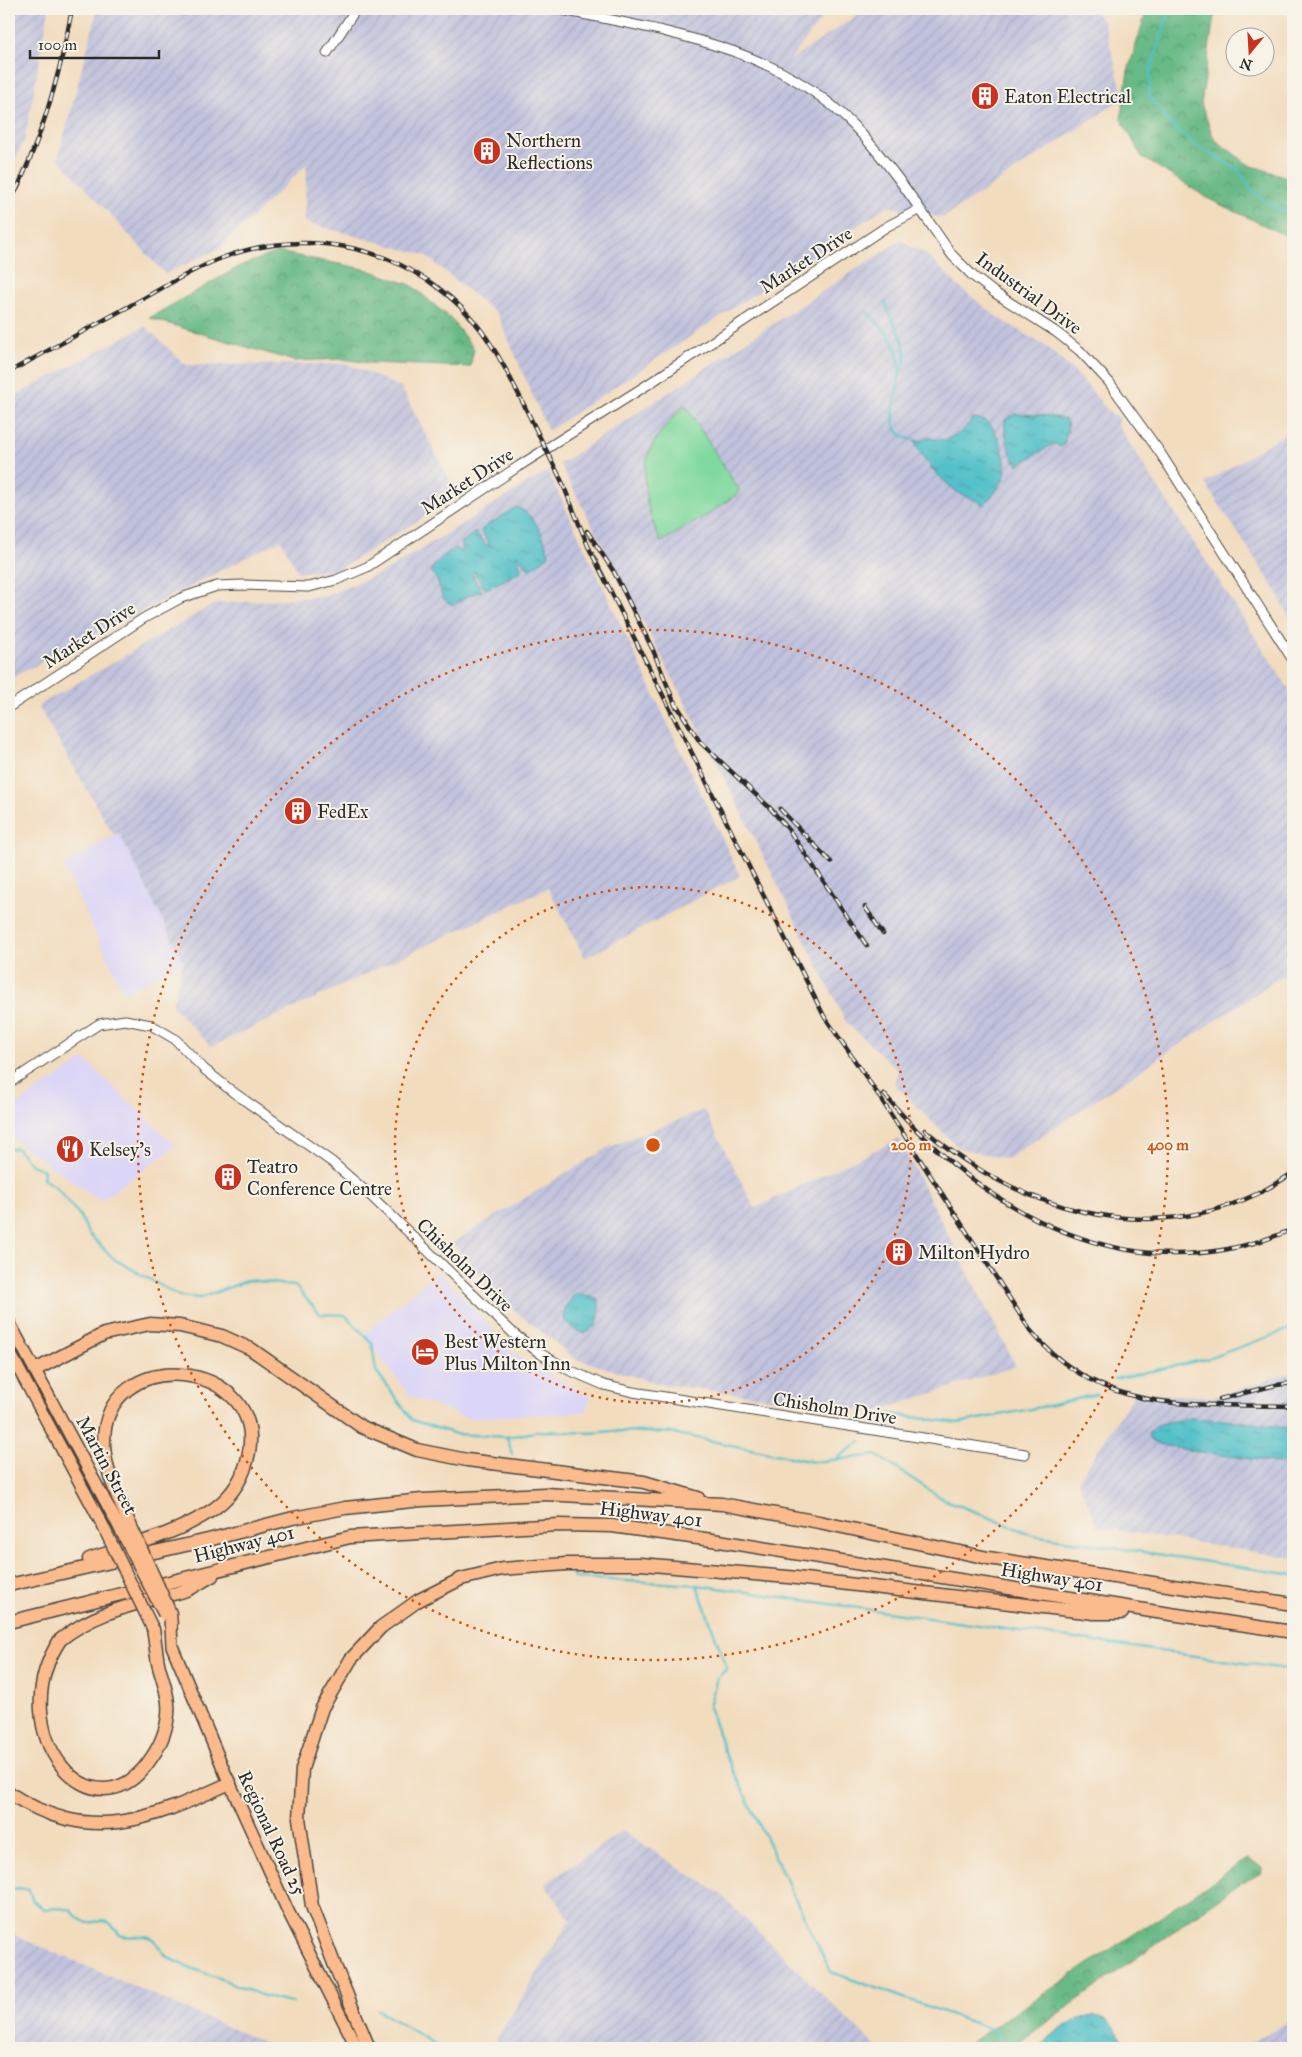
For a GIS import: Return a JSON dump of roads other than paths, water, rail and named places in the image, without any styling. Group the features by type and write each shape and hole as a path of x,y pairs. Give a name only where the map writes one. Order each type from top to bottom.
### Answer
{"highway":[{"path":"35,1370 104,1334 150,1324 180,1326 222,1336 250,1349 362,1427 417,1450 467,1460 644,1482 722,1504"},
{"path":"38,1578 164,1533 195,1520 216,1507 235,1489 247,1468 250,1446 249,1429 243,1411 232,1394 216,1384 198,1378 176,1375 155,1376 125,1390 114,1404 107,1421 104,1442 122,1519 170,1613 171,1626"},
{"name":"Highway 401","path":"9,1585 208,1540 293,1518 345,1508 412,1501 545,1494 722,1504 819,1522 988,1558 1293,1604"},
{"name":"Highway 401","path":"9,1622 350,1537 559,1525 612,1526 719,1541 1157,1612 1293,1632"},
{"path":"369,2048 334,1966 312,1906 299,1818 302,1769 322,1708 351,1659 381,1628 419,1600 461,1579 502,1569 566,1564 641,1564 797,1578 1094,1613 1157,1612"},
{"path":"30,1675 59,1641 81,1624 106,1612 188,1589 230,1567"},
{"path":"51,1773 59,1779 81,1787 98,1789 115,1787 132,1780 146,1767 159,1747 166,1725 168,1704 158,1663 153,1629"},
{"path":"9,1793 38,1810 60,1818 85,1823 115,1824 150,1816 230,1783"}],"main road":[{"name":"Martin Street","path":"9,1322 122,1519"},
{"name":"Martin Street","path":"9,1351 102,1524 153,1629 172,1646"},
{"name":"Regional Road 25","path":"171,1626 172,1646 230,1783 288,1910 357,2048"}],"street":[{"path":"327,53 356,9"},
{"name":"Industrial Drive","path":"558,9 678,35 730,49 764,63 783,74 827,102 852,124 882,158 952,255 973,276 995,293 1056,332 1080,351 1109,382 1158,451 1293,660"},
{"name":"Market Drive","path":"9,707 144,618 181,598 217,586 309,587 336,580 367,567 862,243 918,210"},
{"name":"Chisholm Drive","path":"9,1082 99,1024 125,1020 151,1025 174,1040 204,1069 233,1092 332,1162 370,1195 510,1332 541,1354 569,1370 604,1385 633,1392 1025,1454"}],"water":[{"path":"1015,414 1041,415 1065,419 1068,428 1064,445 1060,447 1055,443 1018,465 1010,450 1005,425 1005,420"},
{"path":"973,418 985,421 992,427 1002,448 1005,464 1002,481 983,505 959,493 943,480 926,461 914,440 919,441 928,437 942,440 954,436"},
{"path":"516,507 528,515 538,527 549,555 530,570 517,555 521,571 489,588 484,588 474,571 472,575 482,591 470,595 453,605 443,598 438,582 431,571 433,567 455,548 462,553 462,542 475,532 489,547 481,530"},
{"path":"576,1293 599,1299 599,1317 596,1326 584,1333 574,1330 564,1320 566,1306"},
{"path":"1191,1418 1238,1421 1293,1429 1293,1465 1187,1450 1158,1444 1150,1440 1148,1435 1151,1430 1161,1424"},
{"path":"1095,2016 1111,2023 1126,2048 1040,2048 1064,2026 1079,2019"}],"waterway":[{"path":"1170,9 1151,68 1149,95 1170,124 1191,142 1238,170 1255,194 1277,208 1293,213"},
{"path":"885,302 905,347 904,365 899,373"},
{"path":"867,312 885,330 895,346 899,372 893,416 894,424 897,431 914,440"},
{"path":"9,1149 17,1148 31,1165 44,1170 43,1179 56,1187 80,1216 89,1234 114,1259 179,1296 200,1298 249,1280 295,1286 320,1314 345,1315 372,1343 376,1371 412,1420 456,1434 507,1437 541,1431 672,1433 814,1462 876,1455 943,1499 1033,1535 1293,1575"},
{"path":"1114,1379 1207,1359 1293,1328"},
{"path":"889,1414 958,1423 1052,1405 1097,1394"},
{"path":"507,1437 512,1454"},
{"path":"835,1460 861,1441"},
{"path":"572,1575 575,1578 697,1585 1293,1670"},
{"path":"697,1585 727,1669 717,1678 709,1707 726,1756 831,1972 994,2030 1006,2048"},
{"path":"9,1891 18,1888 29,1890 33,1901 44,1909 59,1908 71,1910 78,1918 87,1923 98,1921 110,1923 119,1935 149,1937 155,1941 165,1954 178,1963 263,1996 293,2003"},
{"path":"378,2010 441,2048"}],"railway":[{"path":"9,205 30,158 48,109 72,9"},
{"path":"9,372 189,273 211,262 242,251 283,244 304,243 324,244 365,251 399,264 425,279 450,297 472,318 504,366 564,486"},
{"path":"562,482 588,546 824,1016 877,1093 1030,1330 1058,1358 1087,1378 1118,1391 1150,1400 1184,1404 1293,1406"},
{"path":"587,531 614,572 653,650 676,707"},
{"path":"674,701 700,742 770,808 789,830 867,946"},
{"path":"780,809 831,862"},
{"path":"865,907 883,934"},
{"path":"884,1094 925,1138 969,1177 1017,1209 1068,1233 1121,1249 1176,1254 1234,1248 1293,1229"},
{"path":"925,1130 961,1157 999,1180 1040,1199 1082,1212 1126,1218 1170,1218 1214,1210 1257,1194 1293,1173"},
{"path":"1220,1399 1276,1385 1293,1383"}],"place":[{"name":"Eaton Electrical","path":"985,96"},
{"name":"Northern Reflections","path":"487,151"},
{"name":"FedEx","path":"298,811"},
{"name":"Kelsey's","path":"70,1149"},
{"name":"Teatro Conference Centre","path":"228,1177"},
{"name":"Milton Hydro","path":"899,1252"},
{"name":"Best Western Plus Milton Inn","path":"425,1352"}]}
